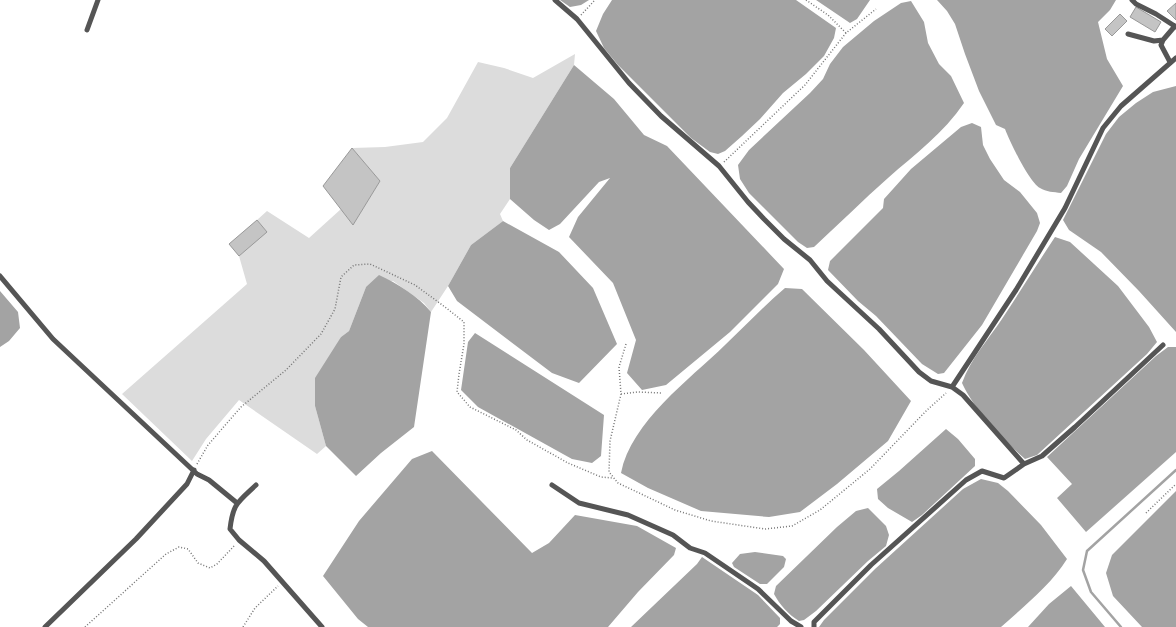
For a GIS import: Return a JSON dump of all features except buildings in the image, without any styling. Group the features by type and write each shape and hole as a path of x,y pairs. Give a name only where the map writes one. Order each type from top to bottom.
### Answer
{"lane":[{"path":"87,30 98,0"},
{"path":"555,0 577,19 629,83 661,116 720,166 740,192 784,239 810,260 827,281 879,329 919,372 932,381 952,387 964,395 1024,464"},
{"path":"1132,0 1136,4 1176,26 1163,40 1162,45 1170,62"},
{"path":"1128,34 1154,41 1163,40"},
{"path":"952,387 1016,290 1065,208 1103,128 1121,106 1176,58"},
{"path":"0,276 53,339 110,394 197,474 209,480 237,503"},
{"path":"814,627 814,622 871,565 966,480 982,471 1004,478 1024,464 1042,456 1163,345"},
{"path":"45,627 136,539 187,484 194,470"},
{"path":"256,485 237,503 232,514 230,529 239,540 264,561 322,627"},
{"path":"552,485 579,503 628,515 673,535 690,548 705,553 758,589 791,622 802,627"}],"path":[{"path":"577,19 595,0"},
{"path":"806,0 828,15 846,33"},
{"path":"720,166 805,85 846,33 876,9"},
{"path":"194,470 208,445 241,407 286,370 321,334 335,309 341,277 354,266 370,264 415,285 445,306 464,322 464,344 459,374 458,392 470,407 516,430 527,440 568,463 601,477 613,478"},
{"path":"626,344 619,367 621,394 610,441 608,472 618,483 675,510 711,521 765,529 792,526 820,510 870,469 927,410 952,387"},
{"path":"621,394 636,392 662,393"},
{"path":"1146,513 1176,484"},
{"path":"85,627 166,554 180,547 188,549 198,563 210,568 217,564 239,540"},
{"path":"243,627 255,608 282,582"}],"shaded area":[{"path":"560,0 589,0 581,5 570,7"},
{"path":"612,0 796,0 836,28 834,38 824,56 806,74 783,93 760,119 742,136 725,151 718,154 710,152 691,138 618,65 604,48 596,31 603,14"},
{"path":"816,0 870,0 857,19 850,23"},
{"path":"937,0 1116,0 1110,10 1098,22 1107,59 1123,86 1079,159 1067,186 1061,193 1050,192 1040,188 1036,184 1020,161 1005,129 996,125 979,91 955,24 947,11"},
{"path":"911,1 924,22 928,43 939,64 951,76 964,103 956,114 929,143 879,186 814,247 807,248 798,242 749,193 740,179 738,165 749,150 823,79 830,64 843,47 874,21 901,3"},
{"path":"575,54 574,65 510,168 510,199 500,214 503,221 471,245 448,286 431,312 424,303 393,281 366,287 349,331 341,337 315,406 326,446 317,454 239,400 206,439 192,461 122,394 247,284 239,256 266,231 257,220 267,211 309,238 341,209 353,225 380,181 352,148 385,147 423,142 447,118 478,62 504,68 533,78"},
{"path":"574,65 614,99 644,135 667,146 784,269 778,284 730,332 666,385 642,390 627,373 636,340 613,283 569,237 578,217 610,178 599,182 560,224 549,230 534,220 510,199 510,168"},
{"path":"1176,86 1176,332 1101,252 1069,230 1063,220 1106,134 1119,117 1136,103 1153,92"},
{"path":"972,123 981,127 983,145 990,159 1004,180 1020,192 1037,213 1040,223 1037,231 982,325 944,373 938,374 922,364 876,316 858,301 828,270 830,261 883,208 884,199 911,169 961,127"},
{"path":"503,221 559,252 593,288 617,344 579,383 552,373 457,301 448,286 471,245"},
{"path":"1055,237 1070,242 1118,286 1149,327 1157,342 1147,354 1037,455 1025,459 998,433 982,414 974,404 962,383 975,357 1002,319"},
{"path":"379,275 407,291 426,306 431,312 414,427 381,453 356,476 326,446 315,406 315,378 341,337 349,331 366,287"},
{"path":"785,288 802,289 864,350 911,401 888,441 837,484 800,512 769,517 701,511 648,488 621,473 627,454 636,436 663,403"},
{"path":"0,291 18,312 20,328 9,341 0,347"},
{"path":"475,333 604,415 601,456 592,463 572,459 478,407 461,390 468,342"},
{"path":"1168,347 1176,347 1176,452 1086,532 1057,498 1072,484 1047,457 1156,356"},
{"path":"946,429 958,439 975,459 975,466 922,515 912,522 888,508 878,499 877,489"},
{"path":"432,451 532,553 549,543 575,515 637,526 676,548 674,555 638,592 608,627 368,627 358,619 323,576 359,521 412,459"},
{"path":"981,479 998,483 1008,491 1041,525 1067,559 1045,587 1027,604 1001,627 819,627 824,620 875,569 963,489"},
{"path":"1176,491 1176,627 1142,627 1113,596 1106,573 1112,555"},
{"path":"868,508 886,526 889,535 886,546 868,561 816,611 804,620 799,621 782,606 776,598 774,594 776,586 837,527 856,511"},
{"path":"755,552 783,556 786,559 784,567 767,584 760,584 734,567 732,563 740,554"},
{"path":"702,557 758,595 780,618 780,624 777,627 631,627 697,564"},
{"path":"1071,586 1105,627 1028,627 1049,604"}],"waterway":[{"path":"1121,627 1091,592 1083,570 1087,551 1176,470"}]}
